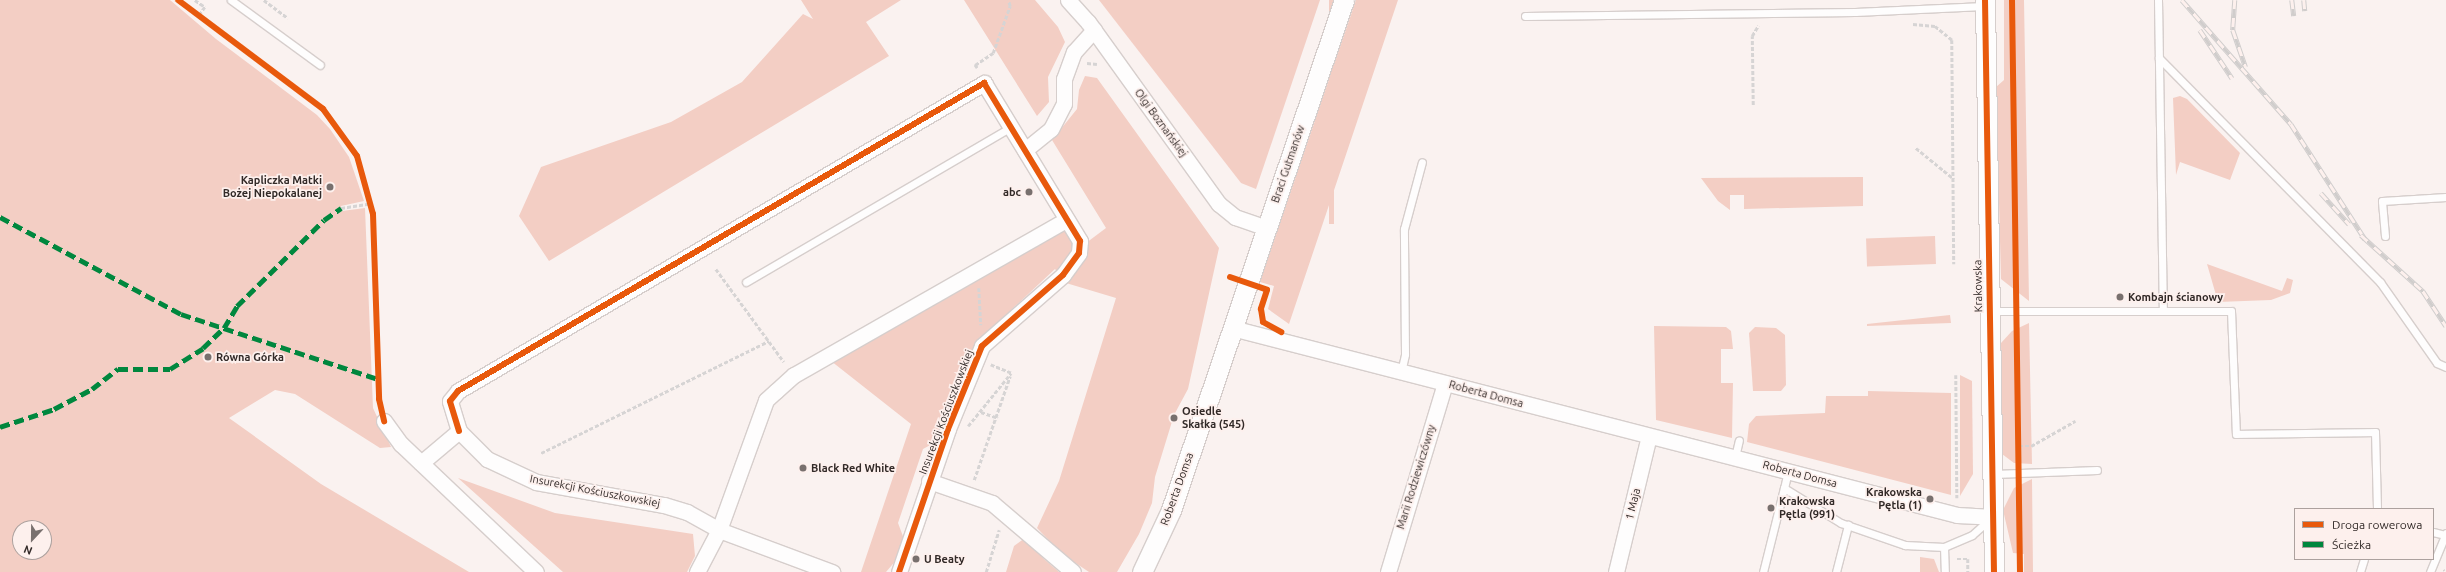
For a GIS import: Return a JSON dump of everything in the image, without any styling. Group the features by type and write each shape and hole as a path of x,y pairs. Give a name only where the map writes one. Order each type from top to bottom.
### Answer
{"street":[{"name":"Olgi Boznańskiej","path":"1068,0 1094,30 1219,204 1235,217 1267,228"},
{"name":"Braci Gutmanów","path":"1232,328 1344,0"},
{"name":"Krakowska","path":"1985,3 1988,311 1994,572"},
{"path":"1024,150 1051,129 1064,104 1064,79 1074,52 1094,30"},
{"name":"Insurekcji Kościuszkowskiej","path":"899,572 948,429 979,353 1073,265 1079,253 1080,240 1066,220 984,83"},
{"path":"421,463 459,431 450,402 458,391 984,83"},
{"path":"697,572 719,530 766,400 794,375 978,267 1066,220"},
{"name":"Roberta Domsa","path":"1142,572 1171,510 1232,328 1956,515 1993,517"},
{"name":"Marii Rodziewiczówny","path":"1388,572 1444,383"},
{"path":"384,421 421,463 536,572"},
{"name":"Insurekcji Kościuszkowskiej","path":"459,431 487,459 536,482 664,505 687,512 719,530 832,572"},
{"name":"1 Maja","path":"1616,572 1649,436"},
{"name":"Insurekcji Kościuszkowskiej","path":"930,481 992,503 1073,572"}],"lane":[{"path":"231,0 320,65"},
{"path":"2158,0 2163,311"},
{"path":"1525,16 1855,12 1985,3"},
{"path":"2159,58 2380,282 2437,363 2446,368"},
{"path":"746,282 1011,127"},
{"path":"1401,372 1405,354 1404,229 1422,162"},
{"path":"2385,236 2382,201 2446,197"},
{"path":"1988,311 2231,310 2236,434 2375,432 2377,508"},
{"path":"1735,457 1739,440"},
{"path":"1992,474 2097,470"},
{"path":"1763,572 1788,471"},
{"path":"1784,488 1848,525 1905,545 1944,547 1972,535 1993,517"},
{"path":"1836,572 1848,525"},
{"path":"2430,572 2446,534 2434,532"},
{"path":"1944,547 1945,572"},
{"path":"2360,572 2364,560"}],"path":[{"path":"195,0 205,7 196,14 204,21"},
{"path":"264,0 288,18"},
{"path":"984,83 975,65 993,53 1010,6 1008,0"},
{"path":"2012,0 2020,572"},
{"path":"1913,24 1936,26 1952,40 1954,264"},
{"path":"1753,105 1752,36 1760,25"},
{"path":"1916,148 1954,179"},
{"path":"341,208 372,206 370,192"},
{"path":"978,267 979,353 1011,373"},
{"path":"716,269 794,375"},
{"path":"541,453 769,341"},
{"path":"948,429 960,435 1011,373"},
{"path":"971,488 1011,373"},
{"path":"1956,375 1956,494"},
{"path":"980,412 996,418"},
{"path":"2018,446 2032,446 2075,421"},
{"path":"986,572 997,539 997,526"}],"shaded area":[{"path":"0,0 170,0 216,39 317,115 330,129 349,157 364,201 341,206 342,211 365,208 373,408 391,447 380,448 295,394 275,390 229,418 321,484 469,572 0,572"},
{"path":"801,0 901,0 866,22 889,56 549,261 519,216 541,167 671,122 742,82 803,14 813,19"},
{"path":"964,0 1035,0 1058,27 1065,42 1048,77 1049,102 1037,116"},
{"path":"1099,0 1320,0 1256,189 1241,183"},
{"path":"1329,0 1334,0 1334,224 1329,224"},
{"path":"1356,0 1398,0 1289,324 1268,309 1274,286 1260,282"},
{"path":"2004,0 2024,0 2029,301 2001,279 1996,87 2004,80"},
{"path":"1085,76 1097,78 1219,248 1188,389 1174,415 1155,477 1152,503 1139,534 1117,572 1089,572 1062,554 1037,528 1059,481 1116,298 1066,283 1055,269 979,340 969,356 936,442 923,449 898,523 904,539 898,558 886,572 861,572 911,424 831,361 1060,229 1073,234 1074,252 1106,228 1052,140 1077,109 1079,90"},
{"path":"2180,96 2187,99 2240,153 2230,180 2180,162 2176,175 2173,98"},
{"path":"1863,177 1863,206 1744,209 1744,195 1730,195 1730,210 1718,201 1701,178"},
{"path":"1935,236 1936,264 1867,266 1866,238"},
{"path":"2207,264 2282,291 2287,278 2293,280 2290,293 2271,300 2218,302"},
{"path":"1950,315 1951,323 1867,326 1867,324"},
{"path":"2029,323 2032,464 2014,463 2002,454 2001,343 2012,331"},
{"path":"1654,326 1726,327 1731,331 1733,349 1721,349 1721,383 1733,383 1732,438 1656,420"},
{"path":"1755,327 1776,328 1785,335 1786,385 1781,391 1753,391 1749,333"},
{"path":"1960,375 1972,381 1973,474 1960,496"},
{"path":"1868,391 1951,393 1951,495 1747,442 1749,424 1756,416 1825,413 1826,396 1868,396"},
{"path":"458,478 555,513 693,534 695,556 687,572 563,572"},
{"path":"2032,479 2033,572 2024,572 2024,554 2013,553 2003,510 2014,488"},
{"path":"1025,538 1044,559 1059,572 1006,572 1014,546"},
{"path":"1920,557 1934,559 1939,572 1920,572"}],"railway":[{"path":"2182,0 2291,124 2365,239"},
{"path":"2235,0 2233,30 2246,67"},
{"path":"2292,0 2294,16"},
{"path":"2304,0 2305,11"},
{"path":"2200,30 2232,78"},
{"path":"2321,193 2349,224"},
{"path":"2361,235 2423,291 2446,326"}],"marked path":[{"path":"0,427 54,409 92,389 118,369 170,369 203,348 224,328 237,306 324,220 341,208"},
{"path":"0,217 181,314 378,379"}],"cycle path":[{"path":"178,0 323,109 357,156 373,214 379,399 384,421"},
{"path":"1985,0 1994,572"},
{"path":"2012,0 2020,572"},
{"path":"459,431 450,401 458,391 984,83 1080,241 1079,253 1063,275 982,346 948,429 899,572"},
{"path":"1230,277 1267,290 1261,309 1263,322 1281,332"}],"place":[{"name":"Kapliczka Matki Bożej Niepokalanej","path":"330,187"},
{"name":"abc","path":"1029,192"},
{"name":"Kombajn ścianowy","path":"2120,297"},
{"name":"Równa Górka","path":"208,357"},
{"name":"Osiedle Skałka (545)","path":"1174,418"},
{"name":"Black Red White","path":"803,468"},
{"name":"Krakowska Pętla (1)","path":"1930,499"},
{"name":"Krakowska Pętla (991)","path":"1771,508"},
{"name":"U Beaty","path":"916,559"}]}
